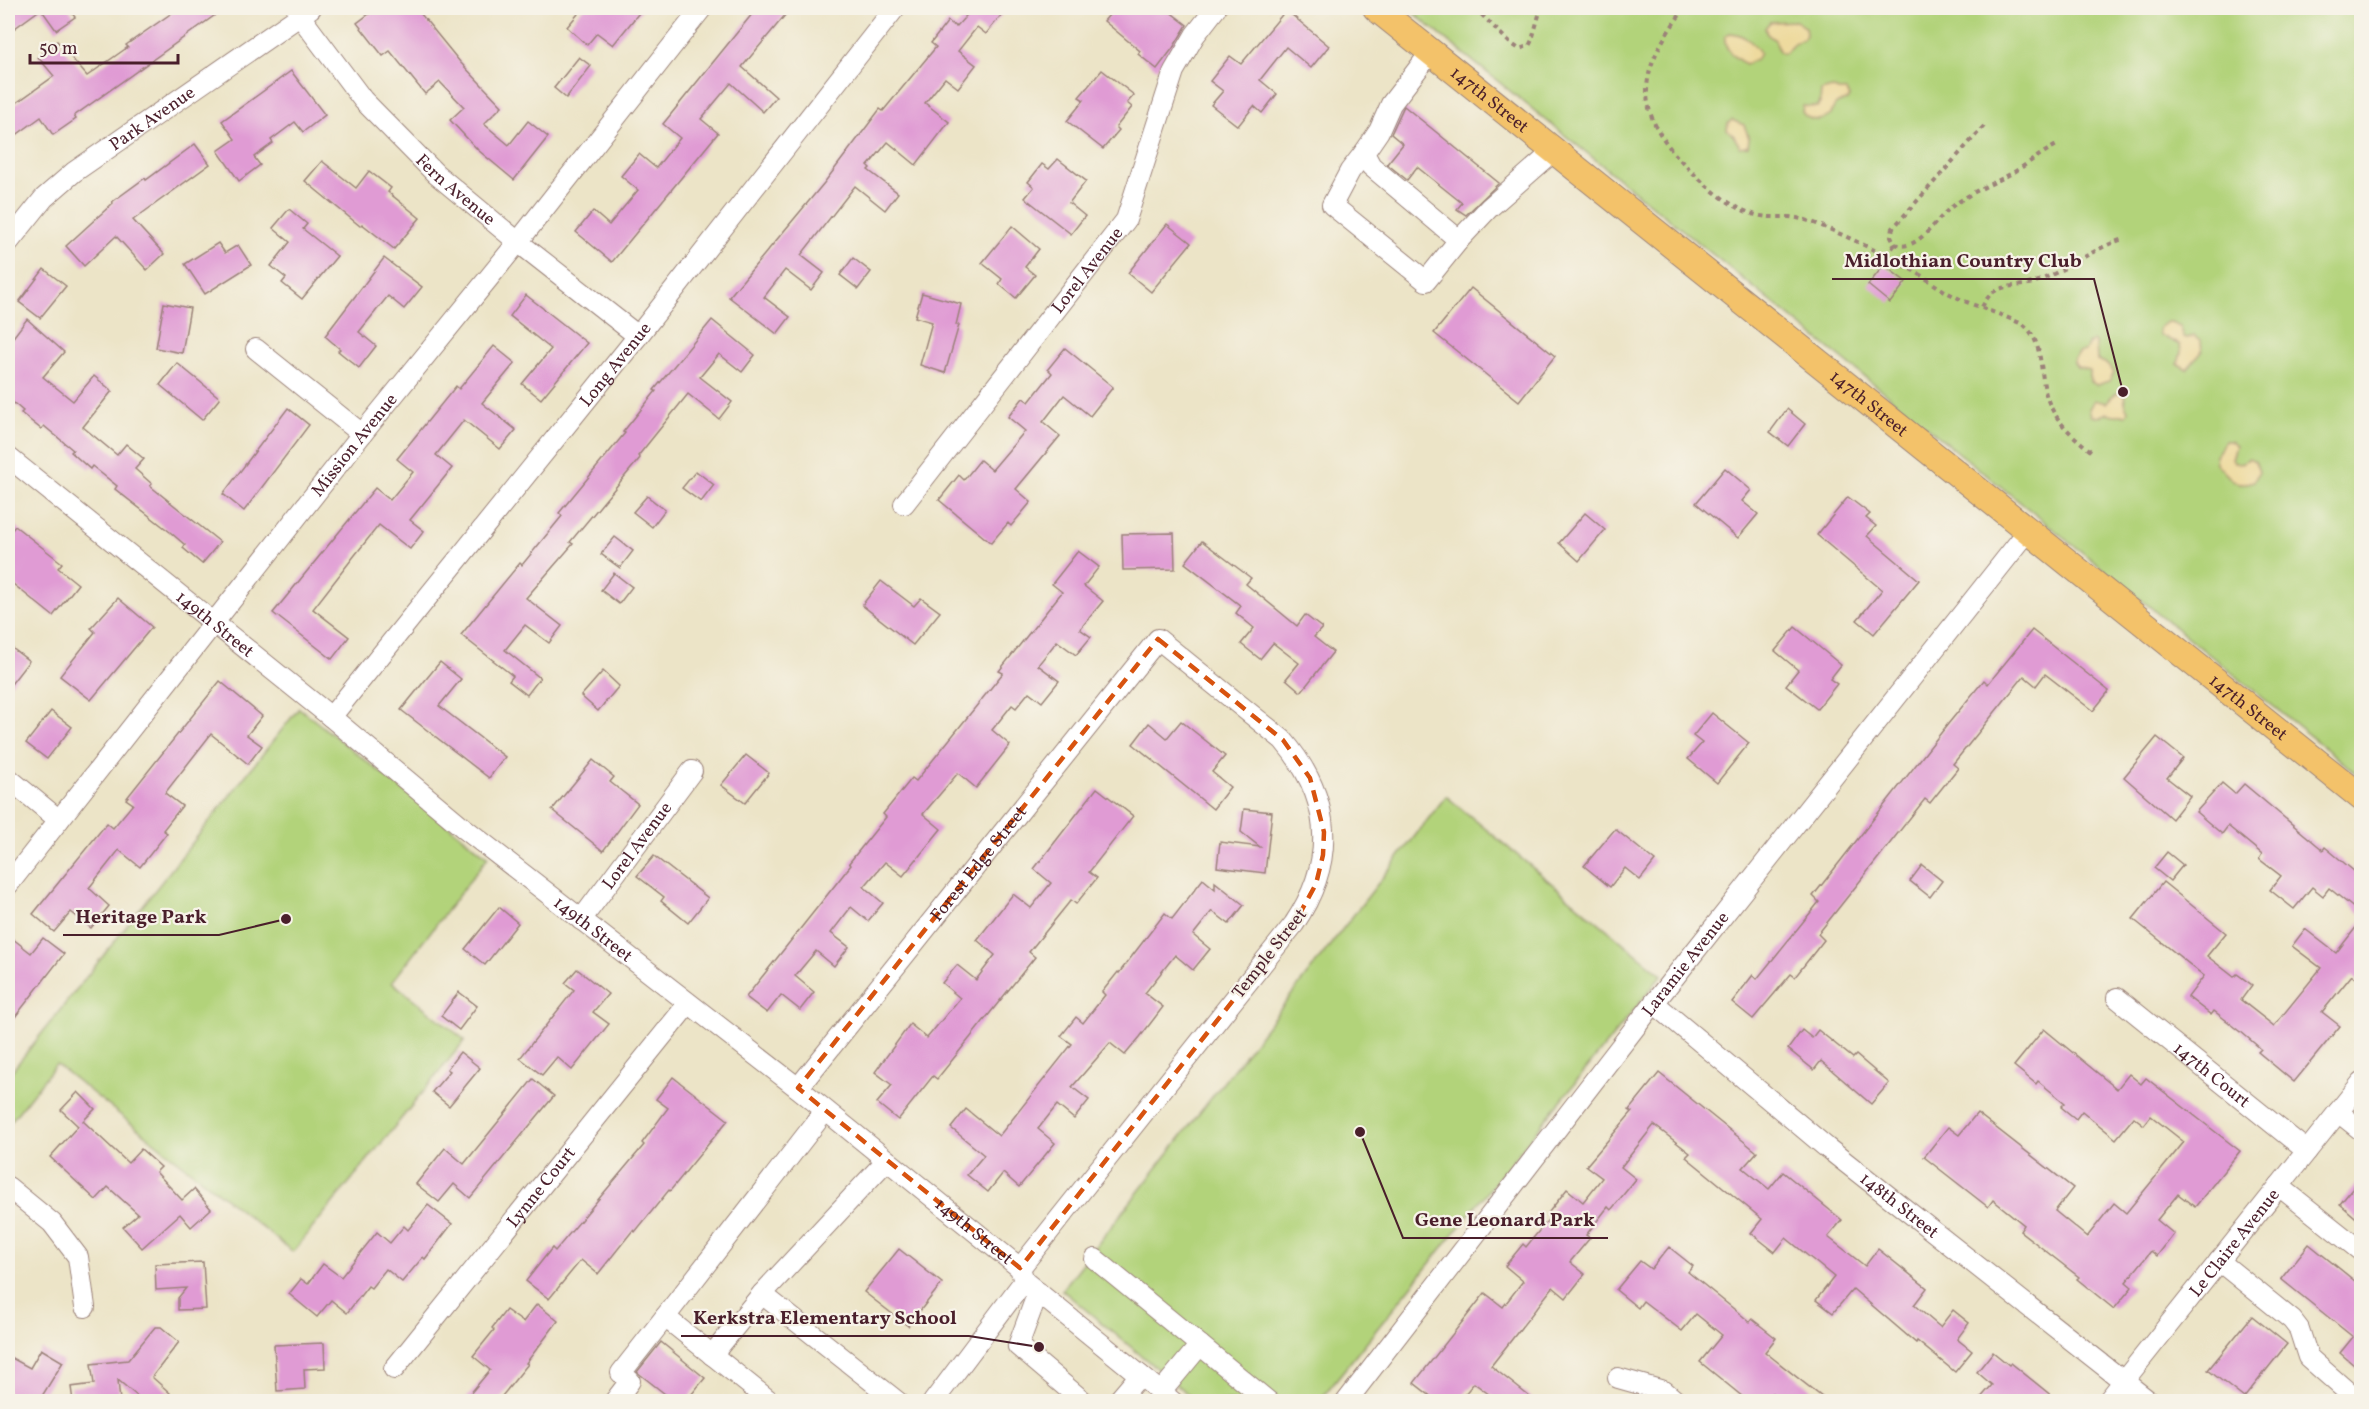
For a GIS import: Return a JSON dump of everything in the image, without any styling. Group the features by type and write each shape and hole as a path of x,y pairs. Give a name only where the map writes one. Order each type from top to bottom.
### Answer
{"main road":[{"name":"147th Street","path":"1376,8 2361,798"}],"street":[{"name":"Mission Avenue","path":"8,885 362,434 518,242 702,8"},
{"name":"Long Avenue","path":"330,717 638,336 895,8"},
{"name":"Lorel Avenue","path":"904,504 1126,220 1174,71 1195,35 1216,8"},
{"name":"Fern Avenue","path":"305,12 363,100 436,174 638,336"},
{"name":"Park Avenue","path":"8,243 44,198 74,172 305,12"},
{"path":"1431,52 1391,104 1379,131 1350,171 1332,205 1426,281 1459,240 1489,208 1554,151"},
{"path":"1364,153 1371,166 1459,240"},
{"path":"256,349 362,434"},
{"name":"149th Street","path":"8,457 465,829 798,1088 1167,1396"},
{"name":"Laramie Avenue","path":"1346,1401 1654,1003 2028,531"},
{"name":"Forest Edge Street","path":"798,1088 1158,639"},
{"name":"Temple Street","path":"933,1401 1027,1280 1294,924 1308,903 1318,874 1324,832 1310,778 1296,755 1283,740 1158,639"},
{"name":"Lorel Avenue","path":"581,920 692,771"},
{"path":"8,778 59,820"},
{"name":"147th Court","path":"2117,998 2307,1151"},
{"name":"148th Street","path":"1654,1003 1826,1147 2150,1401"},
{"name":"Lynne Court","path":"394,1369 688,1004"},
{"name":"Le Claire Avenue","path":"2107,1401 2361,1082"},
{"path":"614,1401 630,1382 621,1373 825,1112"},
{"path":"2338,1112 2361,1131"},
{"path":"712,1355 762,1294 886,1161"},
{"path":"2279,1186 2361,1252"},
{"path":"8,1187 52,1222 78,1257 85,1307"},
{"path":"1095,1259 1269,1401"},
{"path":"2219,1261 2292,1320 2299,1329 2308,1357 2350,1394"},
{"path":"1027,1280 1018,1346 1084,1401"},
{"path":"762,1294 898,1401"},
{"path":"665,1317 771,1401"},
{"path":"1167,1396 1200,1345"},
{"path":"1117,1401 1140,1374"},
{"path":"1618,1378 1664,1391 1677,1401"}],"path":[{"path":"1475,8 1514,47 1524,49 1533,40 1541,8"},
{"path":"1484,16 1485,8"},
{"path":"1685,8 1657,51 1647,92 1648,110 1653,125 1678,158 1698,178 1754,215 1805,219 1887,256 1958,298 2010,318 2031,331 2038,346 2048,401 2053,412 2061,424 2092,452"},
{"path":"1984,126 1893,228 1891,236 1895,244 1904,247 1914,243 1961,199 2019,169 2036,156 2059,144"},
{"path":"1982,307 1988,296 1995,291 2008,286 2037,282 2072,266 2104,246 2123,239"},
{"path":"1887,256 1895,244"}],"highlighted area":[{"path":"1158,639 1283,740 1310,778 1324,832 1323,855 1316,884 1294,924 1020,1268 798,1088"}],"green space":[{"path":"1407,8 2361,8 2361,777"},
{"path":"299,708 488,857 392,982 465,1040 293,1252 56,1064 8,1125 8,1076"},
{"path":"1446,796 1662,975 1319,1401 1196,1401 1062,1290"}],"sand":[{"path":"1796,21 1805,27 1806,35 1803,40 1794,43 1786,53 1781,53 1775,40 1767,34 1765,28 1770,22"},
{"path":"1730,33 1747,39 1755,46 1760,53 1756,60 1746,64 1731,53 1725,41 1725,36"},
{"path":"1832,88 1846,91 1850,96 1848,100 1836,104 1831,115 1815,120 1808,118 1802,112 1803,106 1817,107 1820,103 1821,91"},
{"path":"1732,120 1744,125 1749,138 1748,146 1740,147 1727,130 1728,123"},
{"path":"2171,322 2180,326 2184,337 2194,336 2201,342 2202,352 2187,369 2178,364 2180,345 2160,335 2159,328"},
{"path":"2093,341 2096,344 2097,360 2105,363 2114,372 2109,381 2097,385 2090,382 2090,370 2077,367 2073,361 2078,353 2085,351 2088,344"},
{"path":"2117,393 2124,394 2126,397 2124,403 2128,411 2126,415 2107,413 2098,417 2091,416 2089,409 2094,400 2106,403"},
{"path":"2225,441 2230,441 2236,446 2232,459 2234,463 2241,463 2249,458 2255,461 2259,472 2254,481 2236,482 2216,463 2215,455"}],"building":[{"path":"8,8 68,8 75,17 56,30 41,9 8,33"},
{"path":"179,8 225,8 74,116 76,119 53,135 41,117 8,141 8,109 54,76 38,57 57,41 87,76"},
{"path":"377,8 416,8 460,62 502,106 484,124 509,145 528,121 548,137 514,180 478,150 450,120 464,107 440,82 425,94 390,51 383,56 357,23"},
{"path":"583,8 643,8 613,45 597,33 587,45 567,27"},
{"path":"757,8 791,8 742,67 776,97 763,112 731,83 701,119 718,133 612,262 576,232 593,211 609,225 638,190 621,176 639,154 656,168 680,138 663,124"},
{"path":"973,8 1007,8 986,34 977,27 958,51 976,65 958,88 945,78 925,103 949,122 916,165 888,142 868,166 870,168 868,170 898,193 885,210 855,186 801,255 824,273 811,290 785,270 764,297 790,317 777,334 729,297 824,183 880,109 883,111 936,47 931,43 948,21 956,27"},
{"path":"1115,8 1165,8 1187,25 1157,69 1138,54 1140,51 1104,21"},
{"path":"1286,10 1329,46 1311,68 1286,47 1260,80 1277,94 1262,113 1254,106 1238,126 1211,105 1223,91 1210,81 1230,56 1241,64"},
{"path":"579,57 591,66 566,98 554,88"},
{"path":"1102,70 1134,95 1127,103 1132,107 1116,127 1119,130 1103,149 1067,121 1084,100 1079,97"},
{"path":"291,71 325,115 303,132 295,122 271,140 273,143 254,157 260,165 239,181 218,151 235,139 222,121"},
{"path":"1404,106 1499,183 1466,215 1457,209 1462,203 1417,167 1407,180 1387,164 1403,144 1391,134"},
{"path":"195,144 210,164 133,220 164,254 147,270 116,236 84,266 66,246 112,202"},
{"path":"1058,159 1086,181 1069,203 1085,216 1071,234 1025,198 1034,187 1028,182 1042,164 1049,169"},
{"path":"322,161 356,188 369,171 391,188 388,192 420,218 394,249 362,224 360,226 305,181"},
{"path":"289,209 307,224 303,229 337,256 302,299 282,283 286,278 271,266 290,242 273,228"},
{"path":"1167,224 1191,243 1151,292 1128,273"},
{"path":"1012,226 1039,249 1025,267 1035,275 1016,298 999,284 1002,279 982,263"},
{"path":"218,243 225,253 238,245 251,265 205,294 185,264"},
{"path":"384,258 422,287 404,309 388,296 359,332 376,346 359,368 338,351 340,349 325,336"},
{"path":"853,258 871,272 858,289 840,275"},
{"path":"1884,265 1906,282 1890,303 1868,285"},
{"path":"44,269 66,286 40,318 19,302"},
{"path":"1471,288 1555,356 1519,401 1434,333"},
{"path":"922,293 961,304 956,325 959,325 945,373 920,365 932,322 915,317"},
{"path":"526,295 587,343 541,399 522,384 551,349 510,316"},
{"path":"164,303 190,308 182,353 156,348"},
{"path":"27,319 64,352 43,377 73,401 94,376 112,391 83,427 117,455 126,444 144,459 135,469 152,484 150,486 220,542 202,564 183,548 185,545 170,532 115,489 117,486 92,466 90,469 71,452 73,450 44,426 41,429 21,413 23,411 8,398 8,344"},
{"path":"712,320 755,355 742,372 719,354 700,377 732,402 719,419 688,394 638,456 640,458 570,542 573,544 526,598 562,626 549,643 525,625 505,650 540,678 527,695 509,681 513,676 461,635 562,516 559,513 625,433 623,432 656,391 654,390"},
{"path":"494,346 515,363 482,403 516,430 500,449 464,420 436,455 452,468 410,520 424,531 410,549 379,525 313,609 349,637 332,659 273,613 375,488 390,500 413,472 397,459 456,386 459,389"},
{"path":"1065,348 1113,387 1090,416 1064,395 1043,422 1060,436 1016,489 1031,502 1011,526 1008,523 991,543 939,500 959,475 964,480 980,460 992,470 1025,431 1008,417 1023,398 1029,402 1052,373 1048,369"},
{"path":"177,363 220,398 202,420 160,385"},
{"path":"288,408 309,425 244,511 223,494"},
{"path":"1787,409 1805,424 1788,446 1770,432"},
{"path":"1725,468 1751,490 1742,501 1758,514 1738,538 1696,503"},
{"path":"696,471 714,485 701,502 682,488"},
{"path":"647,496 665,510 652,527 633,512"},
{"path":"1848,497 1870,514 1866,518 1876,526 1867,536 1919,580 1874,634 1857,620 1882,590 1817,535"},
{"path":"1585,513 1605,530 1579,561 1559,543"},
{"path":"15,526 62,563 58,568 78,584 53,616 8,580 8,535"},
{"path":"1174,533 1175,569 1123,570 1122,534"},
{"path":"615,537 633,551 620,568 601,554"},
{"path":"1202,541 1251,578 1246,584 1297,626 1305,615 1322,628 1314,637 1333,652 1301,692 1286,679 1299,663 1273,643 1260,659 1241,644 1254,628 1236,613 1241,606 1185,563"},
{"path":"1078,551 1099,567 1084,586 1103,601 1080,629 1091,637 1076,655 1057,641 1038,665 1059,681 1042,702 1029,692 1016,708 1012,705 992,730 1010,745 976,788 958,773 923,814 941,829 903,876 885,862 864,887 883,903 868,921 851,907 831,933 849,947 834,966 816,951 795,976 814,992 800,1010 781,995 767,1013 746,997 851,865 849,863 886,817 883,814 912,778 916,781 1003,673 999,671 1062,592 1052,584"},
{"path":"614,573 632,587 619,604 601,590"},
{"path":"881,581 914,606 921,598 940,612 913,645 862,605"},
{"path":"118,598 152,627 91,700 60,676 95,632 91,628"},
{"path":"1795,627 1841,665 1830,679 1837,684 1817,709 1786,685 1798,670 1775,651"},
{"path":"2032,630 2109,691 2093,711 2045,674 2036,686 2024,676 1953,764 1958,768 1930,803 1925,799 1818,934 1824,940 1795,977 1791,974 1753,1019 1732,1002 1753,975 1757,979 1819,902 1813,896 1948,724 1984,680 1988,684"},
{"path":"8,645 29,661 8,688"},
{"path":"440,662 461,679 439,706 505,757 489,778 401,710"},
{"path":"603,671 619,686 598,711 581,696"},
{"path":"220,681 262,716 247,735 262,746 248,764 211,734 165,793 182,806 163,830 167,833 140,867 119,850 89,888 109,906 91,928 71,912 54,932 33,914 107,823 113,828 133,804 126,799"},
{"path":"51,711 72,727 47,759 26,743"},
{"path":"1712,713 1749,743 1717,783 1688,759 1702,743 1693,736"},
{"path":"1181,721 1225,756 1212,772 1230,787 1213,809 1133,744 1149,723 1167,738"},
{"path":"2157,737 2183,758 2167,778 2190,796 2172,819 2124,777"},
{"path":"746,755 769,773 745,803 721,785"},
{"path":"593,760 614,777 610,782 638,804 603,851 552,810"},
{"path":"2222,783 2235,794 2244,784 2323,850 2325,847 2361,877 2361,914 2329,888 2323,896 2312,887 2294,909 2270,890 2281,876 2259,859 2262,854 2228,826 2222,834 2196,812"},
{"path":"1097,788 1133,816 1089,872 1097,878 1076,904 1071,900 1029,952 1035,957 937,1079 933,1076 898,1120 877,1103 892,1085 875,1072 910,1024 927,1038 960,998 942,983 957,965 976,980 995,955 977,940 1013,894 1031,908 1051,883 1034,869"},
{"path":"1244,809 1272,812 1265,873 1217,867 1220,842 1260,847 1241,832"},
{"path":"1615,829 1655,861 1640,880 1625,868 1610,887 1584,866"},
{"path":"2167,852 2183,865 2170,881 2154,868"},
{"path":"654,856 708,898 688,923 661,901 664,897 637,876"},
{"path":"1922,865 1942,881 1930,897 1910,881"},
{"path":"1203,879 1215,889 1215,882 1244,905 1229,924 1212,911 1193,935 1210,949 1193,970 1175,955 1145,993 1163,1007 1140,1037 1125,1055 1110,1043 1072,1087 1089,1100 1074,1119 1057,1105 1038,1129 1055,1143 1019,1187 1003,1173 988,1192 967,1175 984,1155 951,1128 966,1109 999,1136 1072,1044 1061,1036 1076,1017 1083,1023 1105,995 1102,992 1165,913 1172,919"},
{"path":"2163,882 2226,933 2207,956 2234,977 2237,974 2252,985 2241,1000 2274,1026 2321,968 2292,946 2305,929 2336,953 2361,921 2361,982 2352,975 2322,1012 2340,1026 2294,1082 2258,1052 2261,1049 2240,1031 2214,1011 2211,1015 2188,997 2204,976 2133,919"},
{"path":"499,907 518,923 485,965 465,949"},
{"path":"8,935 31,953 43,938 64,954 8,1026"},
{"path":"577,969 608,994 593,1012 609,1024 572,1070 557,1057 542,1075 520,1058 574,990 565,983"},
{"path":"459,992 477,1006 459,1030 441,1016"},
{"path":"2044,1029 2117,1089 2129,1074 2141,1084 2146,1078 2240,1151 2195,1207 2178,1194 2157,1220 2174,1234 2157,1256 2151,1251 2126,1282 2132,1287 2114,1309 2077,1279 2079,1277 2020,1231 2024,1225 1993,1200 1988,1207 1924,1157 1948,1127 1959,1135 1977,1113 2073,1188 2055,1211 2087,1237 2114,1203 2126,1213 2184,1142 2151,1116 2144,1125 2134,1117 2116,1139 2082,1111 2076,1119 2061,1107 2065,1103 2038,1081 2036,1084 2014,1066"},
{"path":"1802,1030 1812,1038 1818,1030 1853,1058 1856,1055 1889,1083 1871,1104 1821,1061 1814,1070 1788,1049"},
{"path":"460,1052 480,1068 449,1106 432,1092 450,1071 447,1069"},
{"path":"1659,1073 1757,1152 1743,1168 1769,1189 1783,1172 1842,1220 1828,1237 1865,1266 1878,1249 1927,1288 1914,1305 1940,1327 1953,1310 1969,1323 1957,1339 1972,1351 1955,1372 1917,1341 1916,1343 1853,1289 1833,1313 1816,1300 1834,1277 1786,1238 1775,1252 1751,1233 1762,1219 1686,1157 1690,1153 1654,1125 1621,1167 1636,1179 1611,1210 1608,1207 1586,1235 1590,1238 1570,1262 1585,1274 1566,1298 1553,1287 1491,1366 1535,1401 1498,1401 1474,1383 1459,1401 1437,1401 1414,1383 1485,1293 1503,1307 1523,1281 1505,1266 1523,1244 1526,1247 1552,1215 1549,1212 1567,1189 1583,1202 1602,1178 1586,1166 1632,1112 1629,1110"},
{"path":"673,1077 728,1120 598,1274 581,1260 549,1299 526,1281 552,1248 555,1251 644,1145 642,1143 668,1108 656,1099"},
{"path":"533,1079 554,1096 470,1198 454,1184 439,1202 416,1184 445,1148 464,1164"},
{"path":"78,1092 95,1109 83,1121 128,1163 141,1149 161,1167 156,1172 182,1200 194,1189 211,1209 191,1227 180,1214 142,1248 123,1227 138,1214 108,1187 96,1200 50,1157 78,1126 61,1110"},
{"path":"2361,1178 2361,1222 2340,1204"},
{"path":"428,1205 452,1224 425,1259 423,1257 402,1282 386,1269 371,1288 368,1286 347,1313 331,1300 317,1317 289,1294 301,1279 308,1284 323,1264 341,1277 377,1232 390,1243 404,1226 408,1230"},
{"path":"2309,1244 2361,1286 2361,1371 2340,1353 2353,1337 2281,1279"},
{"path":"1669,1247 1693,1266 1688,1272 1750,1322 1752,1319 1776,1338 1765,1352 1827,1401 1783,1401 1772,1393 1766,1401 1748,1401 1700,1362 1722,1335 1696,1314 1682,1331 1643,1301 1638,1308 1616,1290 1640,1261 1651,1269"},
{"path":"899,1249 942,1283 908,1326 864,1292"},
{"path":"203,1262 206,1309 178,1310 178,1298 186,1288 156,1290 155,1264"},
{"path":"537,1304 558,1321 526,1363 528,1364 498,1401 464,1401 490,1370 473,1356 494,1330 492,1328 506,1310 523,1322"},
{"path":"2252,1316 2287,1344 2244,1398 2208,1370"},
{"path":"155,1327 161,1327 179,1342 152,1377 170,1393 163,1401 143,1401 118,1380 120,1401 73,1401 71,1387 94,1384 91,1364 128,1360"},
{"path":"661,1342 705,1378 686,1401 674,1401 637,1372"},
{"path":"324,1343 325,1368 304,1369 305,1389 277,1391 274,1345"},
{"path":"41,1349 63,1362 39,1401 31,1401 19,1395 15,1401 8,1401 8,1356 30,1368"},
{"path":"1993,1352 2009,1365 2011,1363 2058,1401 1978,1401 1992,1385 1977,1372"}],"place":[{"name":"Midlothian Country Club","path":"2123,392"},
{"name":"Heritage Park","path":"286,919"},
{"name":"Gene Leonard Park","path":"1360,1132"},
{"name":"Kerkstra Elementary School","path":"1039,1347"}]}
